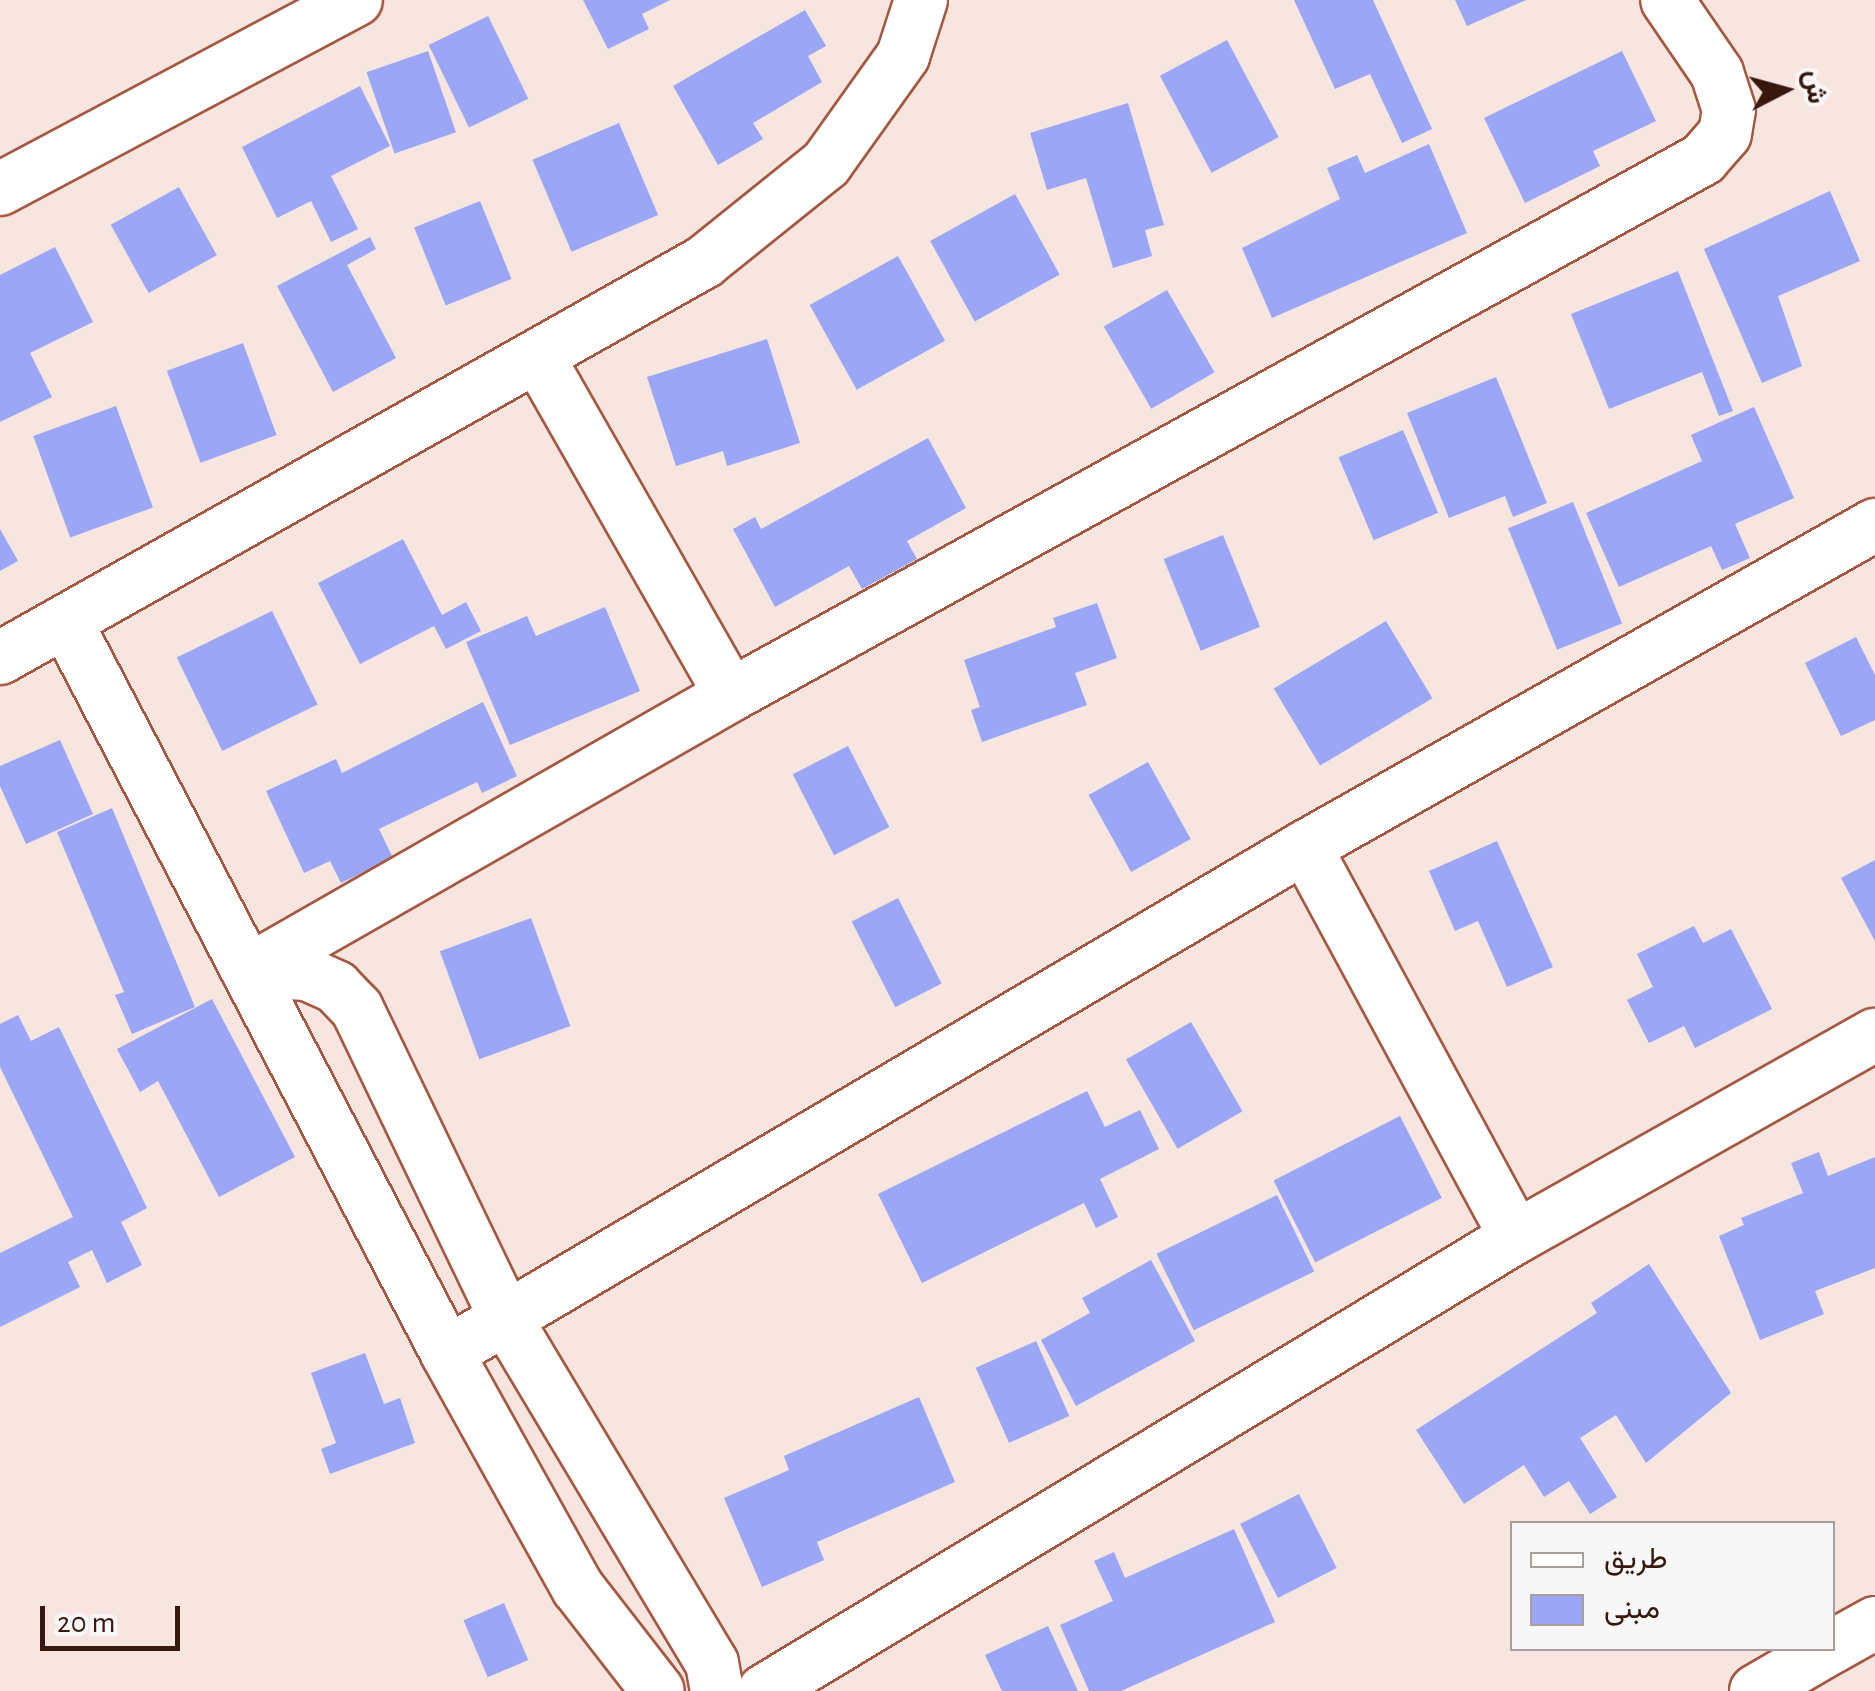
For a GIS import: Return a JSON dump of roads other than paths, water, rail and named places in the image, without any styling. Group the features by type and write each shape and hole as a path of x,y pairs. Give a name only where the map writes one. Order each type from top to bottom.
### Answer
{"street":[{"path":"0,189 356,0"},
{"path":"0,658 704,262 826,164 903,56 921,0"},
{"path":"248,970 731,695 1702,159 1725,134 1729,110 1717,73 1667,0"},
{"path":"538,357 731,695"},
{"path":"447,1353 1305,847 1870,538"},
{"path":"66,622 447,1353 578,1588 658,1691"},
{"path":"1305,847 1516,1237"},
{"path":"248,970 308,974 336,987 357,1009 506,1319 712,1663 717,1691"},
{"path":"764,1691 1516,1237 1875,1035"},
{"path":"1756,1691 1831,1651"}]}
